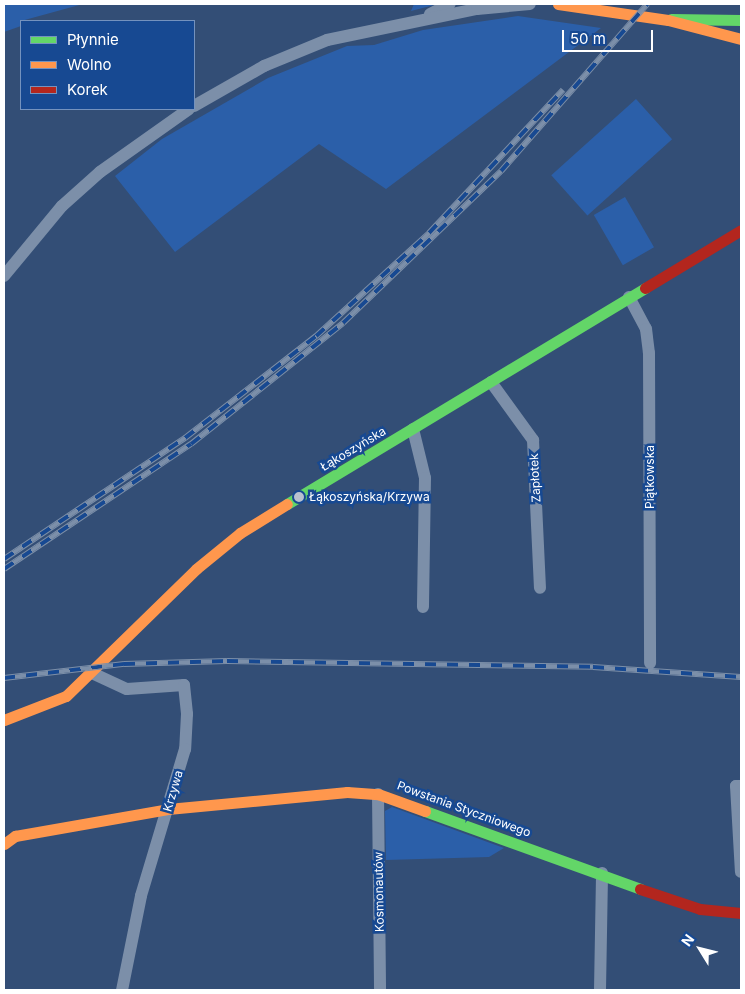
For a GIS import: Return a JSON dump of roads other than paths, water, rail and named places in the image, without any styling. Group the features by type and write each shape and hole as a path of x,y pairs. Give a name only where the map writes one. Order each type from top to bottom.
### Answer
{"street":[{"path":"409,21 450,4"},
{"path":"195,105 302,49 409,21 479,6 530,4"},
{"path":"558,4 668,20 741,39"},
{"path":"668,20 687,16 741,20"},
{"path":"4,276 62,206 100,172 187,110"},
{"name":"Łąkoszyńska","path":"4,720 58,700 92,673 232,539 741,230"},
{"name":"Piątkowska","path":"629,297 646,329 649,354 650,663"},
{"name":"Zapłotek","path":"491,382 533,440 540,588"},
{"path":"413,429 425,478 423,607"},
{"name":"Krzywa","path":"92,673 127,689 184,684 185,749 141,896 122,990"},
{"path":"741,786 736,786 741,872"},
{"name":"Powstania Styczniowego","path":"4,844 15,836 168,809 347,792 378,794 700,909 741,913"},
{"name":"Kosmonautów","path":"378,794 380,990"},
{"path":"600,990 602,873"}],"railway":[{"path":"4,569 191,444 343,323 501,171 647,4"},
{"path":"4,559 185,438 316,336 429,233 563,90"},
{"path":"4,678 124,664 227,661 593,667 741,677"}],"place":[{"name":"Łąkoszyńska/Krzywa","path":"299,497"}]}
